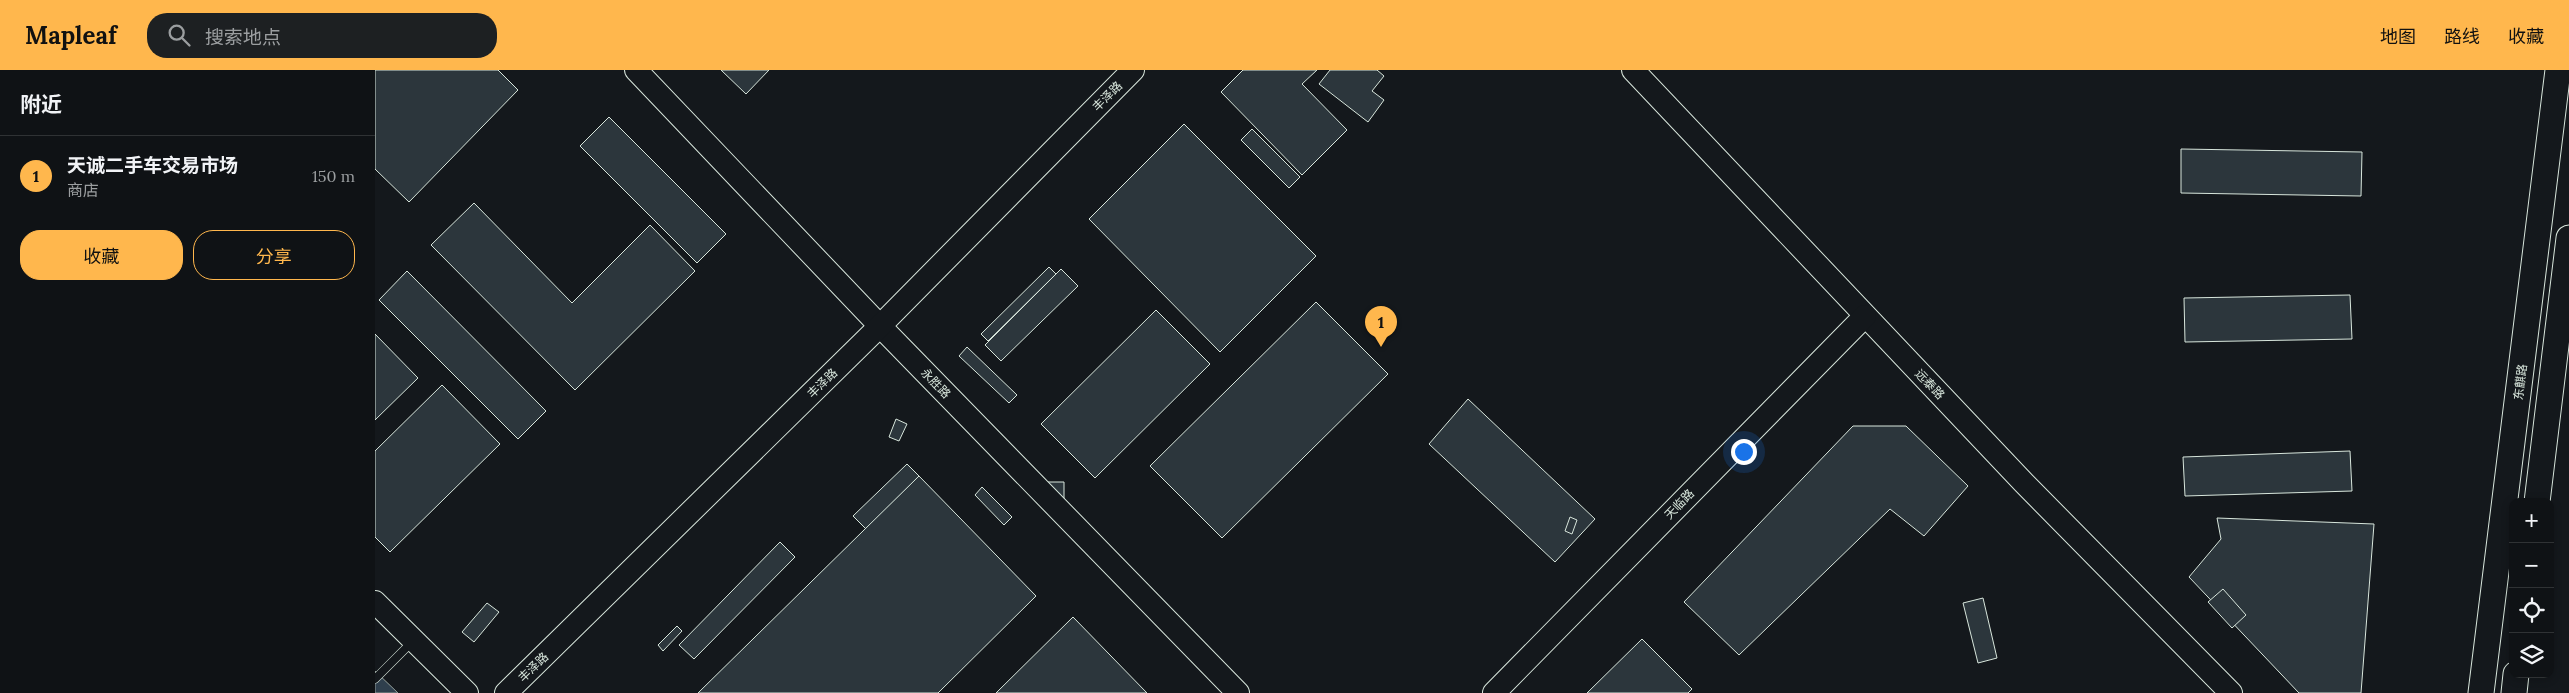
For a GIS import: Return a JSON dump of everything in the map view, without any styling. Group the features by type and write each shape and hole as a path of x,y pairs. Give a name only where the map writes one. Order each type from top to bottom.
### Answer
{"main road":[{"name":"东麒路","path":"2481,693 2558,70"},
{"path":"2537,498 2569,238"},
{"path":"2513,693 2515,678"}],"street":[{"name":"永胜路","path":"636,70 880,326 1237,693"},
{"name":"丰泽路","path":"506,693 880,326 1133,70"},
{"name":"远泰路","path":"1633,70 2024,483 2231,693"},
{"name":"天临路","path":"1494,693 1865,316"},
{"path":"381,608 467,693"}],"lane":[{"path":"375,679 410,644 381,608"}],"water":[{"path":"375,671 398,693 375,693"}],"building":[{"path":"375,70 498,70 518,90 409,202 375,169"},
{"path":"721,70 769,70 746,94"},
{"path":"1243,70 1317,70 1302,84 1347,130 1302,175 1221,92"},
{"path":"1330,70 1377,70 1384,76 1372,91 1384,100 1368,122 1319,84"},
{"path":"609,117 726,234 697,263 580,146"},
{"path":"1184,124 1316,256 1220,352 1089,219"},
{"path":"1252,129 1300,177 1289,188 1241,140"},
{"path":"2181,149 2362,152 2361,196 2181,193"},
{"path":"474,203 572,303 650,225 695,271 575,390 431,245"},
{"path":"1049,267 1056,274 988,341 981,334"},
{"path":"1061,269 1078,286 1001,361 985,345"},
{"path":"407,271 546,411 518,439 379,300"},
{"path":"2350,295 2352,339 2185,342 2184,298"},
{"path":"1316,302 1388,374 1222,538 1150,466"},
{"path":"1156,310 1210,364 1095,478 1041,424"},
{"path":"375,334 418,378 375,420"},
{"path":"967,347 1017,395 1009,403 959,356"},
{"path":"442,385 500,444 390,552 375,537 375,451"},
{"path":"1468,399 1595,519 1555,562 1429,444"},
{"path":"896,419 907,424 899,441 889,437"},
{"path":"1853,426 1906,426 1968,486 1924,536 1890,509 1739,655 1684,602"},
{"path":"2350,451 2352,491 2185,496 2183,457"},
{"path":"907,464 919,476 866,529 853,516"},
{"path":"919,476 1036,596 938,693 698,693"},
{"path":"1034,482 1064,482 1064,514"},
{"path":"982,487 1012,517 1004,525 975,495"},
{"path":"1570,517 1577,520 1572,534 1565,531"},
{"path":"2217,518 2374,524 2361,693 2299,693 2189,577 2221,539"},
{"path":"780,542 795,557 694,659 679,645"},
{"path":"2223,589 2246,615 2232,628 2208,602"},
{"path":"1983,598 1997,658 1978,663 1963,603"},
{"path":"487,603 499,612 474,642 462,632"},
{"path":"1073,617 1147,693 996,693"},
{"path":"677,626 682,631 663,651 658,645"},
{"path":"1642,639 1692,689 1688,693 1587,693"}],"place":[{"name":"天诚二手车交易市场","path":"1381,347"}]}
